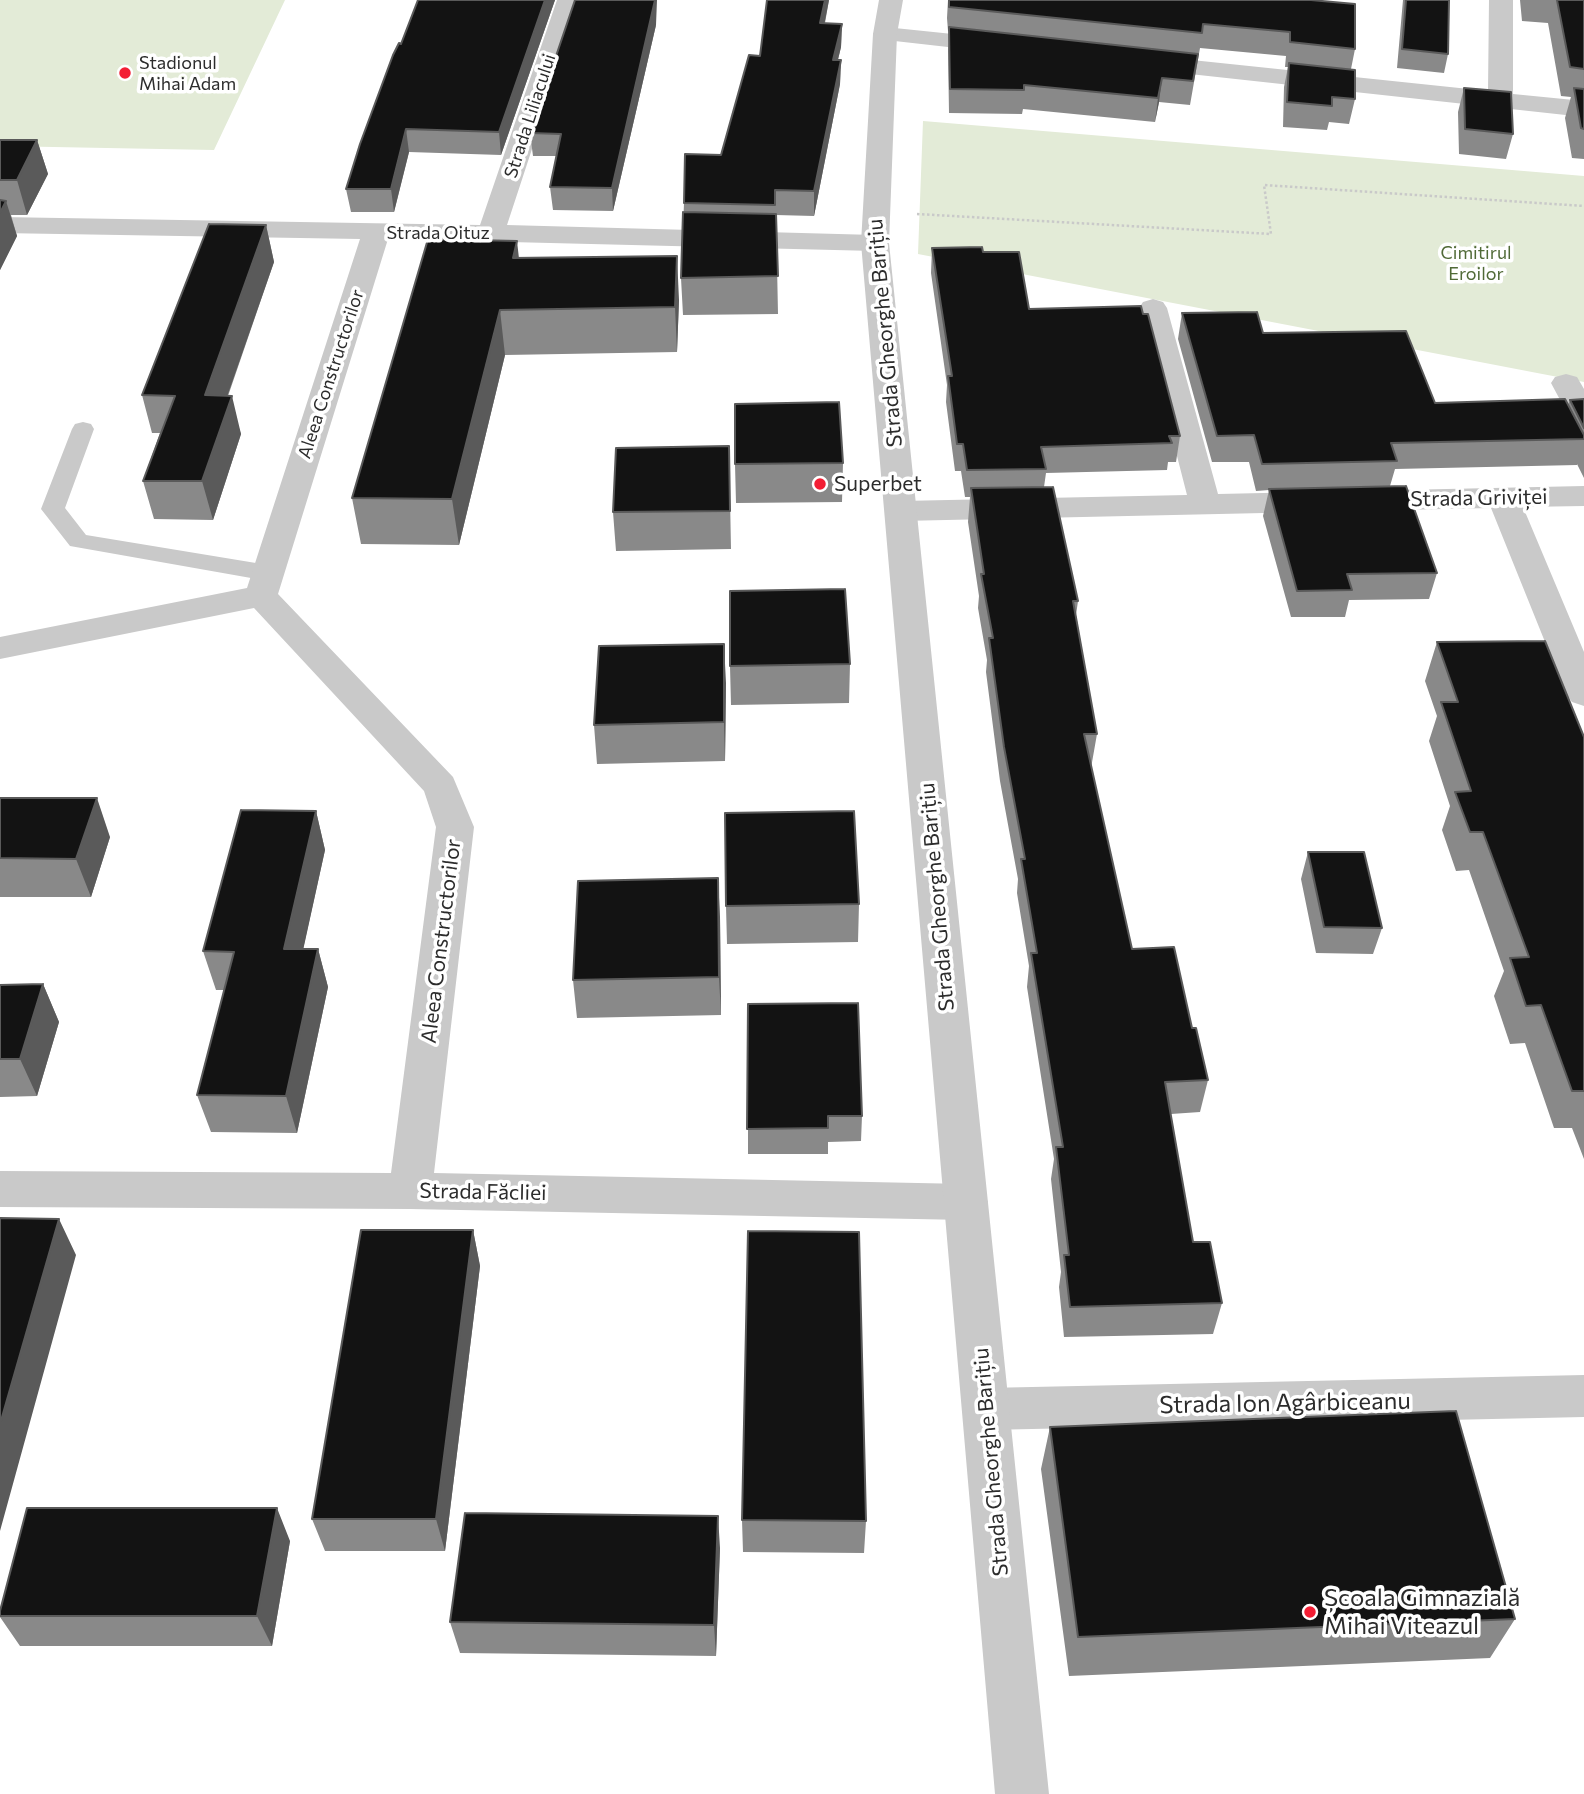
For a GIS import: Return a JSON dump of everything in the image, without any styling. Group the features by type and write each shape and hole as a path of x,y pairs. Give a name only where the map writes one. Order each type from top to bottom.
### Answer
{"street":[{"name":"Strada Liliacului","path":"491,233 569,0"},
{"path":"1500,100 1501,0"},
{"path":"888,17 1030,49"},
{"name":"Strada Gheorghe Barițiu","path":"888,17 875,227 1022,1794"},
{"path":"1127,60 1584,109"},
{"name":"Strada Oituz","path":"0,225 376,233 875,227"},
{"name":"Aleea Constructorilor","path":"376,233 265,584 440,786 455,827 410,1191"},
{"path":"1153,308 1205,504"},
{"path":"1566,383 1584,418"},
{"name":"Strada Griviței","path":"901,511 1584,496"},
{"path":"1503,498 1584,694"},
{"path":"0,648 265,584"},
{"name":"Strada Făcliei","path":"0,1189 410,1191 966,1202"},
{"name":"Strada Ion Agârbiceanu","path":"986,1409 1584,1396"}],"lane":[{"path":"83,429 53,509 78,541 265,584"}],"path":[{"path":"875,227 1271,234 1264,185 1584,206"}],"green space":[{"name":"Stadionul Mihai Adam","path":"0,0 285,0 214,150 0,146"},
{"name":"Cimitirul Eroilor","path":"923,121 1584,176 1584,382 918,254"}],"building":[{"path":"418,0 545,0 499,132 406,129 391,189 346,189 393,55 399,43 401,44"},
{"path":"575,0 655,0 612,188 550,187 561,134 530,133"},
{"path":"767,0 825,0 820,23 842,24 833,60 841,60 814,191 775,190 775,205 684,203 685,154 721,155 749,55 760,56"},
{"path":"949,0 1311,0 1355,4 1355,49 1290,42 1290,32 1203,24 1202,33 949,7"},
{"path":"1406,0 1449,0 1448,54 1402,49"},
{"path":"1557,0 1584,0 1584,69 1570,67"},
{"path":"949,27 1198,54 1193,81 1162,78 1158,98 1024,85 1024,90 950,89"},
{"path":"1289,63 1355,70 1355,99 1332,97 1332,106 1287,102"},
{"path":"1464,88 1511,92 1513,134 1465,129"},
{"path":"1574,88 1584,89 1584,129 1581,128"},
{"path":"0,140 37,140 17,180 0,180"},
{"path":"0,200 6,201 0,213"},
{"path":"683,212 776,214 778,276 681,278"},
{"path":"209,224 266,225 205,395 232,396 202,481 143,481 175,396 142,395"},
{"path":"428,239 517,241 513,258 677,256 675,307 500,310 452,499 352,498"},
{"path":"982,247 983,252 1019,252 1029,309 1141,306 1143,314 1148,314 1180,436 1169,436 1172,443 1041,447 1046,469 967,470 963,444 957,444 948,376 952,376 932,248"},
{"path":"1257,312 1263,333 1406,331 1435,403 1565,399 1584,439 1391,443 1397,461 1262,464 1254,435 1217,436 1182,313"},
{"path":"1584,399 1584,428 1570,400"},
{"path":"839,402 843,463 735,464 735,404"},
{"path":"729,446 730,511 613,512 616,448"},
{"path":"1406,486 1437,573 1347,574 1352,590 1297,591 1269,489"},
{"path":"1053,487 1078,601 1073,601 1097,734 1084,734 1132,949 1174,947 1192,1028 1196,1028 1208,1080 1165,1082 1193,1242 1210,1242 1222,1303 1070,1307 1064,1255 1069,1255 1056,1147 1063,1147 1031,953 1037,953 1021,859 1025,859 1004,747 989,638 993,638 981,574 984,574 971,488"},
{"path":"845,589 850,664 730,666 730,591"},
{"path":"1545,641 1584,737 1584,1091 1572,1091 1541,1005 1526,1006 1510,958 1529,957 1483,832 1470,832 1455,792 1471,791 1441,702 1458,702 1437,642"},
{"path":"724,644 724,722 594,725 599,646"},
{"path":"0,798 97,798 76,859 0,858"},
{"path":"241,810 316,811 284,949 318,949 286,1096 197,1095 234,952 203,951"},
{"path":"854,811 859,904 726,906 725,813"},
{"path":"1308,852 1364,852 1382,928 1324,927"},
{"path":"718,878 719,977 573,980 578,881"},
{"path":"43,984 20,1059 0,1059 0,985"},
{"path":"858,1003 862,1116 828,1116 828,1128 747,1129 748,1004"},
{"path":"0,1218 59,1219 0,1424"},
{"path":"361,1230 473,1230 436,1519 312,1519"},
{"path":"748,1231 859,1232 866,1521 742,1520"},
{"path":"1456,1411 1515,1619 1078,1637 1050,1427"},
{"path":"27,1508 277,1508 257,1616 0,1616"},
{"path":"465,1513 718,1516 714,1625 450,1622"}],"place":[{"name":"Stadionul Mihai Adam","path":"125,73"},
{"name":"Superbet","path":"820,484"},
{"name":"Școala Gimnazială Mihai Viteazul","path":"1310,1612"}]}
